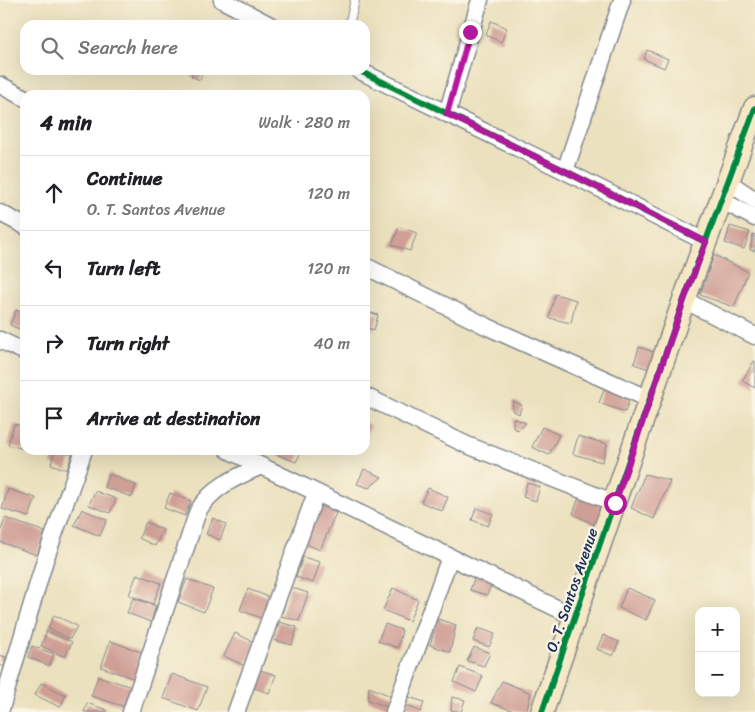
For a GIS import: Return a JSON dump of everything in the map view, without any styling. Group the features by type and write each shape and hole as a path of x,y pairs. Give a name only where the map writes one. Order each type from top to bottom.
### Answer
{"street":[{"path":"222,0 260,20"},
{"path":"447,114 480,0"},
{"path":"565,171 622,0"},
{"path":"368,75 706,242"},
{"path":"0,85 20,95"},
{"name":"O. T. Santos Avenue","path":"542,712 684,300 755,108"},
{"path":"725,191 755,200"},
{"path":"725,191 755,218"},
{"path":"0,213 20,223"},
{"path":"370,268 488,327 651,400"},
{"path":"684,300 755,336"},
{"path":"0,340 20,350"},
{"path":"370,398 467,444 615,503"},
{"path":"0,712 45,560 82,455"},
{"path":"238,455 576,617"},
{"path":"131,712 198,512 204,502 233,478 261,466"},
{"path":"236,712 316,493"},
{"path":"394,712 450,557"}],"lane":[{"path":"350,20 355,0"}],"building":[{"path":"491,21 507,28 501,42 486,35"},
{"path":"647,50 668,59 664,68 644,59"},
{"path":"191,75 202,75 200,80"},
{"path":"730,226 750,232 744,249 725,243"},
{"path":"399,227 417,233 410,251 392,245"},
{"path":"753,234 755,235 755,251 750,250"},
{"path":"714,255 748,272 734,307 700,295"},
{"path":"555,294 576,300 571,323 549,318"},
{"path":"16,310 20,312 20,330 10,325"},
{"path":"370,313 378,315 374,330 370,329"},
{"path":"639,347 657,353 652,370 634,364"},
{"path":"755,361 755,388 742,381"},
{"path":"606,384 632,393 625,412 599,403"},
{"path":"513,401 522,405 519,414 512,410"},
{"path":"513,418 526,423 519,430 513,428"},
{"path":"14,424 20,426 20,448 8,445"},
{"path":"542,427 559,435 549,455 532,447"},
{"path":"578,436 607,444 602,462 573,454"},
{"path":"54,455 72,455 67,470 51,464"},
{"path":"278,455 300,455 296,462"},
{"path":"364,469 382,477 369,488 357,484"},
{"path":"109,474 136,485 132,497 104,487"},
{"path":"645,474 670,481 654,519 631,508"},
{"path":"527,483 540,487 536,501 523,497"},
{"path":"428,488 448,497 442,511 421,502"},
{"path":"8,489 36,498 29,517 2,509"},
{"path":"95,491 116,499 110,513 89,505"},
{"path":"170,493 191,501 185,516 164,508"},
{"path":"580,494 605,501 597,526 573,514"},
{"path":"317,505 336,513 320,550 301,542"},
{"path":"476,508 493,514 488,526 472,520"},
{"path":"82,509 107,520 100,536 74,525"},
{"path":"5,518 45,532 37,555 0,542 0,534"},
{"path":"213,518 226,524 220,540 206,534"},
{"path":"146,522 163,530 155,546 139,538"},
{"path":"303,557 320,562 313,583 296,577"},
{"path":"476,573 493,580 487,595 470,590"},
{"path":"137,574 161,583 153,604 129,595"},
{"path":"187,579 213,589 204,612 178,602"},
{"path":"290,587 308,593 299,621 281,616"},
{"path":"393,588 418,600 409,621 383,610"},
{"path":"627,588 655,600 646,620 619,608"},
{"path":"248,589 269,597 261,618 240,610"},
{"path":"133,598 156,606 151,622 127,613"},
{"path":"54,615 77,626 70,639 48,628"},
{"path":"438,619 456,625 450,652 430,645"},
{"path":"279,622 297,627 292,645 274,640"},
{"path":"385,624 402,630 398,648 378,641"},
{"path":"478,628 495,634 489,647 473,641"},
{"path":"47,631 72,642 65,657 41,646"},
{"path":"235,633 256,643 245,666 224,656"},
{"path":"603,635 619,642 613,656 597,649"},
{"path":"110,641 144,653 135,679 101,667"},
{"path":"32,646 54,654 49,666 28,657"},
{"path":"474,647 490,653 484,666 467,661"},
{"path":"0,655 10,659 7,668 0,665"},
{"path":"460,667 483,676 476,692 454,682"},
{"path":"260,670 276,675 269,693 254,688"},
{"path":"172,674 207,687 198,711 163,698"},
{"path":"98,676 135,688 129,708 91,696"},
{"path":"502,681 531,693 526,712 517,712 491,703"},
{"path":"41,683 66,695 60,707 35,695"},
{"path":"369,687 391,696 388,707 368,700"},
{"path":"409,697 424,702 421,712 406,705"},
{"path":"452,697 465,700 461,712 451,710"},
{"path":"87,703 107,710 107,712 84,712"}],"cycle path":[{"path":"368,75 706,242"},
{"path":"542,712 684,300 755,108"}],"route":[{"path":"470,32 447,114 706,242 684,300 615,503"}]}
